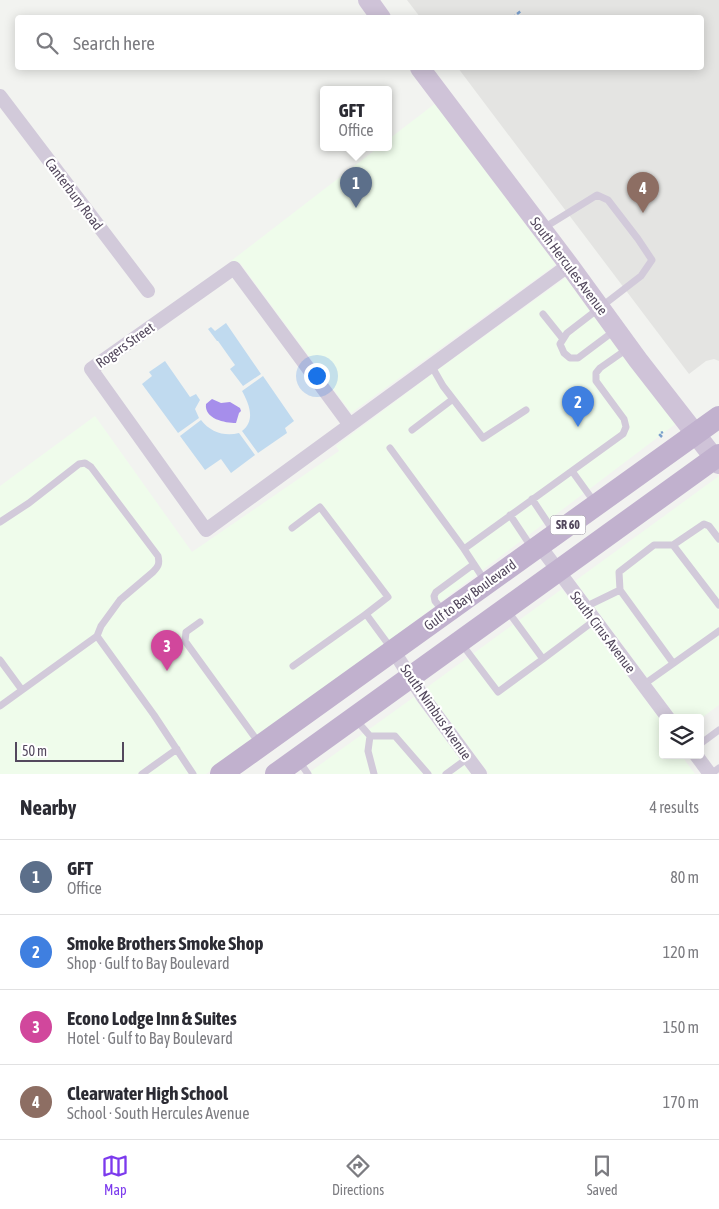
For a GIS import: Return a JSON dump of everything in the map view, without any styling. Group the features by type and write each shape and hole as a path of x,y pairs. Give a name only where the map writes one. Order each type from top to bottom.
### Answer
{"main road":[{"name":"Gulf to Bay Boulevard","path":"236,770 260,746 719,417"},
{"name":"SR 60","path":"276,774 303,766 354,718 558,571 718,459"}],"street":[{"path":"368,0 379,15"},
{"name":"South Hercules Avenue","path":"422,70 629,347 718,459"},
{"name":"Canterbury Road","path":"0,96 148,291"},
{"name":"Rogers Street","path":"350,424 234,268 91,370 206,530 569,265"},
{"name":"South Cirus Avenue","path":"542,543 558,571 665,714"},
{"name":"South Nimbus Avenue","path":"393,650 422,697 480,774"},
{"path":"699,759 711,774"}],"lane":[{"path":"542,229 597,195 608,200 638,239 652,260 641,276 567,333 560,344 564,353 570,358 578,358 616,329"},
{"path":"543,314 563,339"},
{"path":"464,549 623,434 626,427 624,419 596,381 596,373 629,347"},
{"path":"431,364 443,386 483,438 526,410"},
{"path":"412,430 453,399"},
{"path":"390,448 464,549 486,583"},
{"path":"0,522 29,503 79,464 85,462 91,467 158,556 159,562 158,567 153,572 120,600 101,626 97,636 0,706"},
{"path":"572,471 596,504"},
{"path":"532,500 542,543"},
{"path":"292,528 320,507 388,597 293,666"},
{"path":"510,515 542,543"},
{"path":"674,664 620,590 619,572 654,545 673,545 704,524 709,526 719,539"},
{"path":"673,545 719,605"},
{"path":"444,613 435,600 436,592 474,564"},
{"path":"585,607 620,590"},
{"path":"506,609 544,659"},
{"path":"366,614 393,650"},
{"path":"460,642 498,692 595,620"},
{"path":"200,622 186,632 185,641 260,746"},
{"path":"643,685 719,631"},
{"path":"97,636 194,774"},
{"path":"0,660 22,690"},
{"path":"354,718 370,736 394,736 428,774"},
{"path":"704,741 719,730"},
{"path":"370,736 368,751 374,774"},
{"path":"142,774 177,749"},
{"path":"446,774 468,758"},
{"path":"711,774 719,768"}],"path":[{"path":"516,15 522,10"},
{"path":"662,437 659,434 663,432"}],"shaded area":[{"path":"407,0 719,0 719,361 714,359 706,361 689,374 460,70 704,70 704,15 418,15"},
{"path":"437,102 558,263 351,413 240,263 231,261 374,151 392,151 392,137"},
{"path":"568,276 678,422 332,684 206,774 0,774 0,486 95,416 192,552 339,451 336,446"},
{"path":"226,323 261,374 243,386 230,369 235,365 208,329 211,327 215,331"},
{"path":"165,361 190,397 196,394 200,400 195,409 199,418 178,433 142,384 152,376 149,372"},
{"path":"263,376 294,421 285,428 287,433 258,453 242,431 249,422 250,412 242,391"},
{"path":"212,399 221,403 230,402 240,408 241,411 236,423 221,421 208,413 206,404"},
{"path":"201,420 218,433 239,433 255,455 231,473 221,459 205,470 180,436"},
{"path":"719,476 719,705 704,716 704,714 674,714 575,581"},
{"path":"562,589 659,718 659,759 684,759 695,774 489,774 426,688"},
{"path":"414,697 471,774 307,774"}],"place":[{"name":"GFT","path":"356,208"},
{"name":"Clearwater High School","path":"643,213"},
{"name":"Smoke Brothers Smoke Shop","path":"578,427"},
{"name":"Econo Lodge Inn & Suites","path":"167,671"}]}
